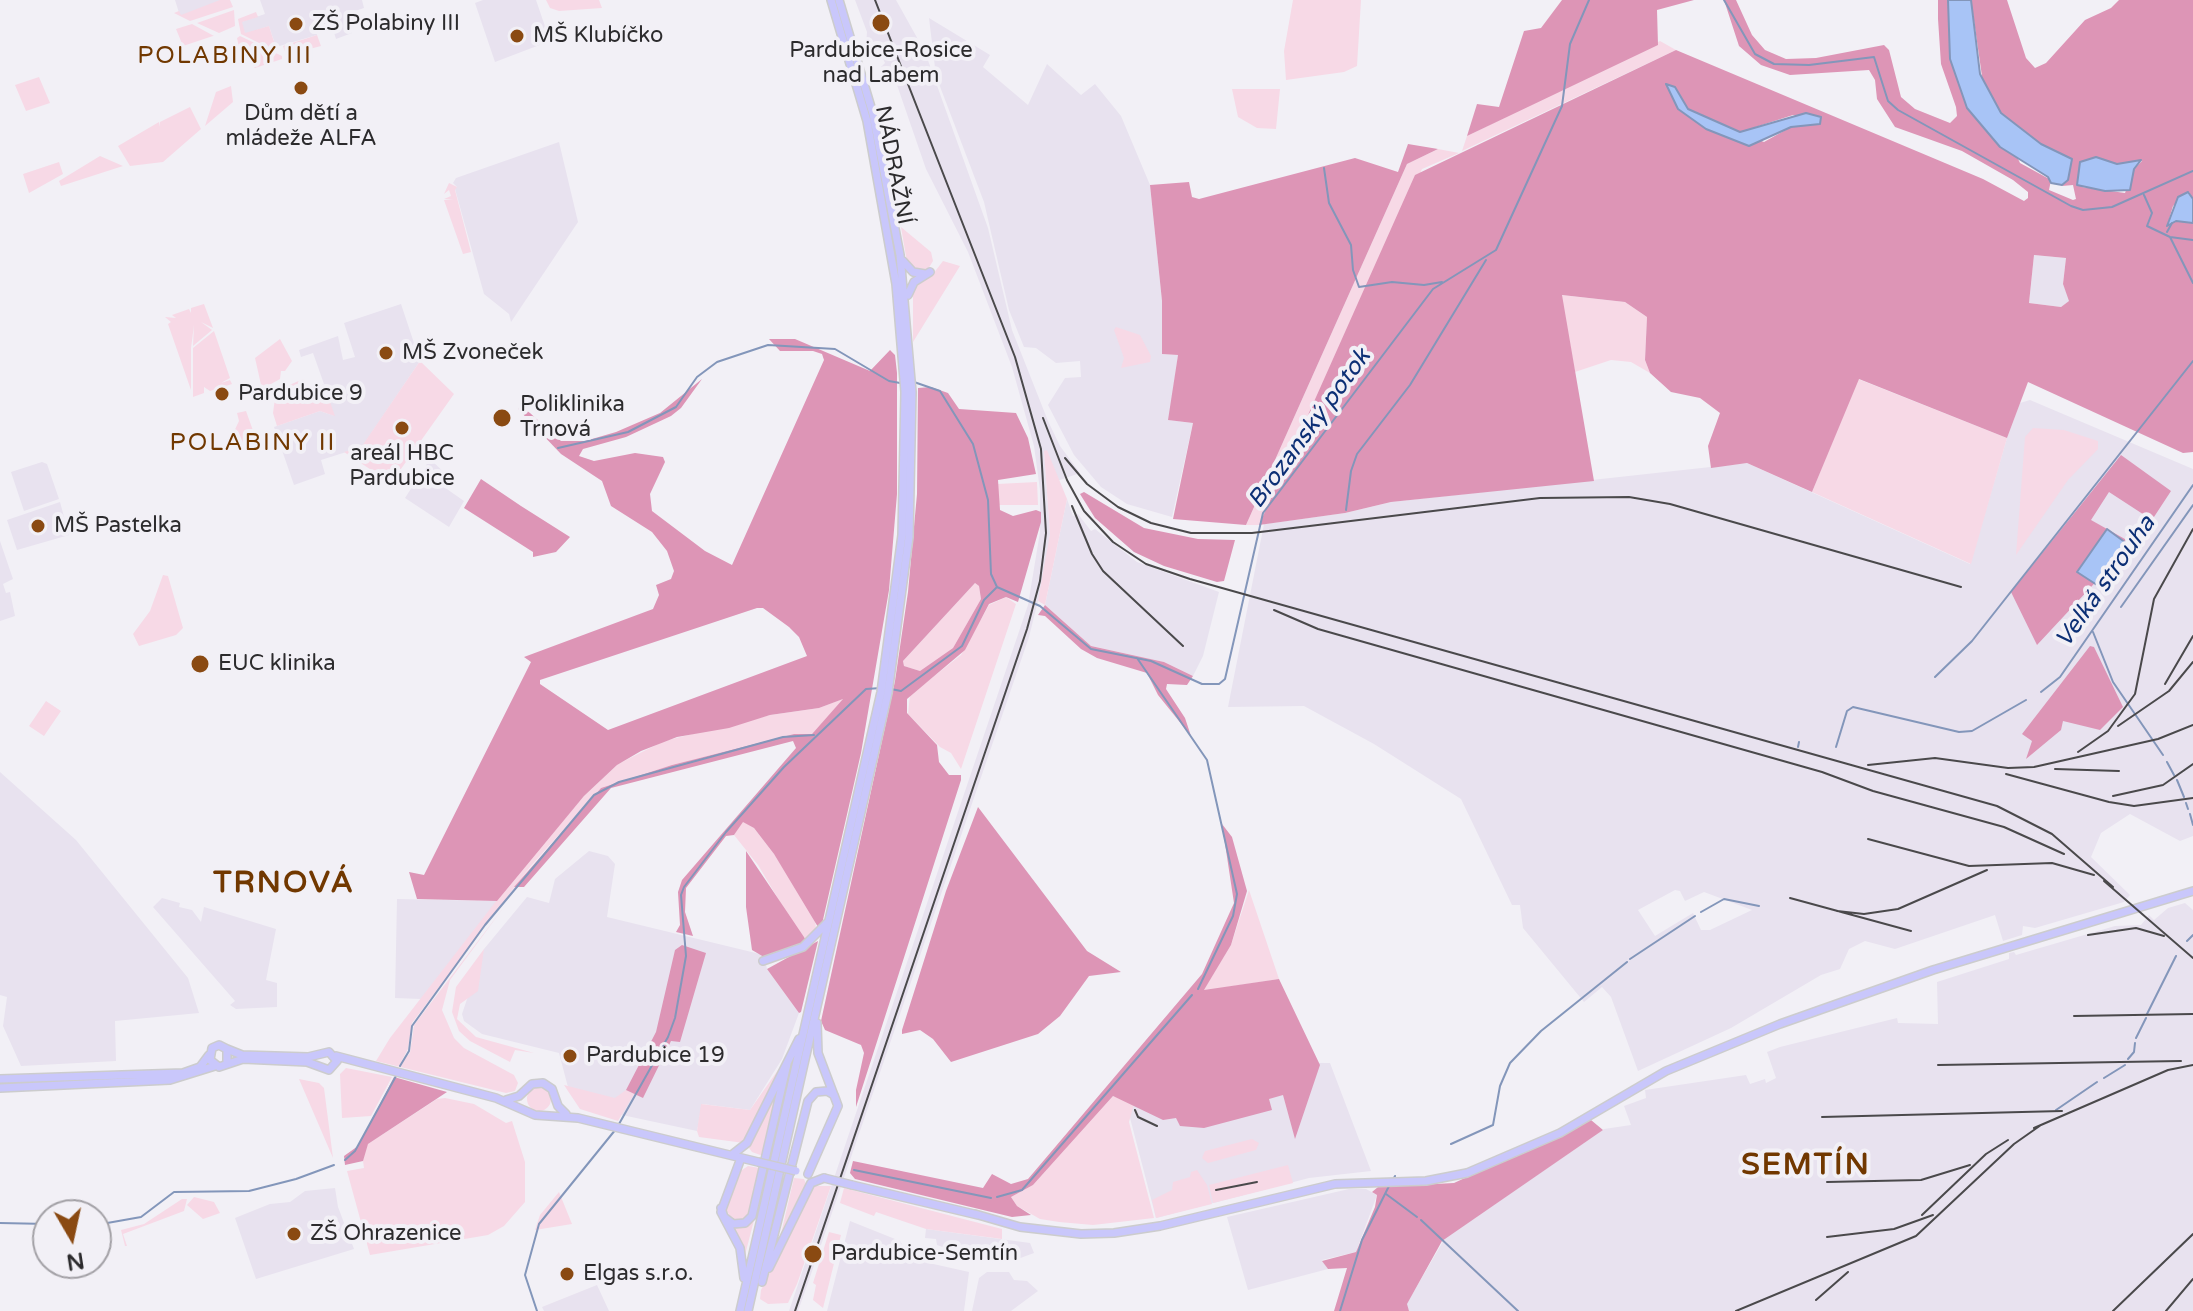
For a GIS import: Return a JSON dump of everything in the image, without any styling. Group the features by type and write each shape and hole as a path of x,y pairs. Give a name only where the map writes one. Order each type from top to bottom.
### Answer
{"main road":[{"name":"NÁDRAŽNÍ","path":"831,0 867,121 891,245 907,372"},
{"name":"NÁDRAŽNÍ","path":"839,0 870,101 894,218 906,304 907,372"},
{"path":"900,255 913,272 930,272 912,284 906,304"},
{"path":"748,1311 818,1005 887,677 909,537 907,372"},
{"path":"740,1311 884,693"},
{"path":"0,1079 183,1073 200,1067 217,1046 242,1055 321,1055 329,1052 355,1063 496,1098 542,1115 578,1118 1035,1229 1092,1234 1141,1230 1327,1185 1433,1180 1481,1168 1570,1128 1632,1089 1692,1059 1838,1002 2193,891"},
{"path":"763,961 803,947 830,920"},
{"path":"818,1005 818,1053 838,1106"},
{"path":"726,1154 736,1153 745,1147 806,1022"},
{"path":"227,1049 227,1063"},
{"path":"209,1055 217,1066"},
{"path":"321,1055 321,1067"},
{"path":"336,1056 336,1066"},
{"path":"0,1088 170,1080 243,1059 307,1062 329,1070 355,1063"},
{"path":"721,1208 724,1217 733,1224 745,1223 752,1216 787,1064"},
{"path":"496,1098 514,1099 531,1085 540,1083 551,1088 562,1111 578,1118"},
{"path":"762,1282 808,1101 816,1092 827,1091 835,1097 838,1106 808,1174"},
{"path":"524,1092 522,1100 526,1110"},
{"path":"542,1115 552,1108 555,1095"},
{"path":"726,1154 736,1170"},
{"path":"740,1311 743,1260 738,1243 722,1219 721,1208 741,1158"},
{"path":"748,1311 811,1183 824,1178"}],"shaded area":[{"path":"175,0 220,0 221,2 180,16"},
{"path":"220,0 230,0 233,7 190,21 174,13 179,11 181,15"},
{"name":"ZŠ Polabiny III","path":"260,0 362,0 364,8 346,14 352,33 336,39 332,26 316,31 317,35 276,47 269,26 245,34 241,22 265,14"},
{"name":"MŠ Klubíčko","path":"483,0 536,0 550,41 495,62 475,3"},
{"path":"546,0 599,0 602,8 559,11 550,8"},
{"path":"855,0 896,0 925,52 988,228 1012,330 1048,421 1060,446 1080,473 1057,481 1047,451 1044,451 1050,534 1046,569 1029,637 798,1311 789,1311 1028,605 1040,532 1040,490 1034,446 1012,367 968,252 926,169 897,85 889,85 881,67 885,63 880,52 872,54 866,47 867,32"},
{"path":"1293,0 1361,0 1357,66 1344,72 1286,80 1284,51"},
{"path":"1562,0 1694,0 1657,10 1658,45 1467,136 1477,104 1499,107 1524,31 1541,28"},
{"path":"1724,0 1736,0 1752,35 1765,50 1786,59 1816,58 1884,45 1889,50 1901,97 1915,109 1950,123 1957,116 1956,107 1941,64 1938,19 1938,0 1948,0 1948,14 2020,163 2051,180 2049,190 2073,200 2076,199 2073,185 2062,186 2068,180 2072,159 2041,144 2001,113 1983,83 1971,0 2007,0 2026,58 2035,68 2046,63 2085,20 2111,8 2119,0 2193,0 2193,199 2189,192 2173,206 2167,226 2176,221 2193,223 2193,452 2183,453 2028,382 2007,438 1859,379 1812,492 1747,463 1711,468 1708,446 1720,413 1700,398 1671,392 1650,373 1645,360 1647,317 1625,302 1562,295 1594,481 1391,502 1345,513 1259,525 1415,175 1676,50 1983,179 2024,201 2028,198 2028,192 2013,180 1962,151 1895,127 1877,99 1875,80 1869,70 1790,75 1761,65 1739,46","holes":["1675,87 1687,109 1740,132 1793,115 1819,124 1791,127 1764,142 1678,109","2100,158 2117,164 2142,161 2134,169 2125,193 2082,187","2034,255 2066,258 2063,284 2069,301 2061,307 2029,303"]},
{"path":"234,10 235,26 219,33 197,23"},
{"path":"256,12 258,17 242,22 245,33 269,26 276,48 271,49 241,34 238,19"},
{"path":"929,18 990,55 983,67 1028,105 1047,64 1081,95 1095,84 1121,116 1150,185 1162,301 1162,354 1178,355 1169,420 1193,423 1172,517 1127,504 1101,487 1074,455 1048,405 1065,378 1081,377 1080,361 1056,363 1036,348 1024,347 1009,310 984,202 936,76"},
{"path":"192,24 214,36 183,46 176,29"},
{"path":"317,35 321,46 286,55 283,46"},
{"path":"240,36 282,56 282,59 255,68 240,52 237,38"},
{"path":"1660,41 1676,50 1462,151 1467,136"},
{"path":"39,77 50,103 26,111 15,85"},
{"path":"231,86 233,102 205,126 216,92"},
{"path":"1232,89 1280,89 1276,129 1257,128 1238,117"},
{"path":"190,107 201,129 163,162 130,166 118,146 159,122 160,127 160,122"},
{"path":"559,142 578,222 511,322 509,314 484,294 455,189 457,187 453,183 456,178"},
{"path":"1408,144 1438,149 1407,164 1246,525 1173,519 1193,423 1168,420 1178,355 1162,354 1162,301 1150,185 1189,182 1192,197 1199,199 1355,158 1398,172"},
{"path":"1438,149 1459,153 1422,169 1259,525 1246,525 1407,164"},
{"path":"100,156 123,166 61,186 59,181"},
{"path":"59,162 63,174 29,193 23,174"},
{"path":"449,183 457,187 455,190 471,252 463,254 444,200 453,199 444,199 451,196 449,190 444,194"},
{"path":"901,227 931,252 933,261 928,269 915,271 907,262"},
{"path":"2034,255 2066,258 2063,284 2070,301 2061,307 2029,303"},
{"path":"943,261 960,266 913,342 913,285 933,274"},
{"path":"1561,295 1625,302 1647,317 1645,360 1650,373 1631,362 1611,360 1575,372"},
{"path":"204,304 213,328 201,322 212,330 193,346 194,325 191,348 191,390 168,324 171,322 165,317 176,318 172,315 189,309 191,313 191,308"},
{"path":"401,304 420,361 362,447 321,460 325,474 294,485 274,427 320,411 334,416 304,404 300,393 324,384 313,353 301,357 299,350 338,336 343,360 355,357 344,323"},
{"path":"1116,327 1140,335 1151,356 1150,362 1121,368 1124,358 1114,330"},
{"path":"214,331 230,378 221,383 230,380 232,384 210,391 204,387 204,393 193,397 193,348"},
{"path":"280,339 292,361 285,371 281,371 280,379 262,389 255,358"},
{"path":"769,339 795,339 870,371 890,350 895,355 897,373 897,494 889,590 861,753 822,924 818,927 774,854 754,828 743,822 734,835 726,836 686,888 685,912 693,936 676,932 680,925 678,892 682,880 796,748 793,741 611,788 524,887 514,887 601,788 672,765 794,734 812,734 843,699 819,708 770,715 729,728 677,737 641,751 617,765 584,796 497,901 417,899 409,872 424,875 531,662 524,657 653,609 659,595 656,585 671,579 674,571 667,551 652,532 611,506 602,481 561,454 518,409 520,406 530,413 561,441 585,441 616,432 660,413 702,379 681,408 671,416 626,437 583,449 579,456 594,461 635,453 663,457 665,462 650,494 652,511 705,551 732,565 824,360 822,354 813,351 780,351","holes":["763,608 799,637 807,656 608,730 540,684 540,680"]},
{"name":"areál HBC Pardubice","path":"420,361 454,394 391,483 344,452 362,446"},
{"path":"303,379 309,390 301,393 304,404 328,396 335,416 320,411 277,426 273,413 276,391"},
{"path":"1858,379 2007,438 1971,564 1812,492"},
{"path":"931,387 948,393 959,409 1016,413 1028,438 1036,474 998,480 1000,510 1013,516 1036,510 1041,512 1041,522 1018,602 1006,597 989,604 965,650 907,699 907,713 937,745 939,762 949,775 961,775 961,780 856,1107 856,1090 864,1053 861,1045 825,1030 821,1021 895,681 908,592 917,494 918,388","holes":["975,583 979,586 981,599 953,648 920,671 904,666 903,661"]},
{"path":"2030,400 2193,469 2193,836 2180,841 2130,814 2101,833 2091,857 2130,895 2124,902 2035,928 2023,926 2022,935 2003,941 1995,915 1895,949 1865,941 1849,949 1840,969 1821,975 1731,1028 1638,1071 1611,997 1602,987 1584,1002 1523,928 1520,905 1512,905 1461,799 1374,744 1304,706 1228,707 1264,524 1345,513 1391,502 1747,463 1970,564 2020,403","holes":["1675,890 1680,891 1685,901 1704,892 1752,910 1710,930 1701,930 1693,913 1655,936 1638,910"]},
{"path":"246,411 256,439 231,447 229,442 239,421 237,413"},
{"path":"2033,428 2064,430 2098,441 2098,449 2068,480 2016,555 2025,437"},
{"path":"1047,450 1067,499 1045,605 1038,601 1050,534 1044,451"},
{"path":"2121,455 2171,491 2152,520 2109,492 2091,520 2132,543 2037,645 2011,592"},
{"path":"430,459 450,478 444,487 464,501 449,527 405,498"},
{"path":"42,462 47,464 59,499 24,511 11,472"},
{"path":"481,479 570,537 556,552 533,557 533,552 464,508"},
{"path":"1037,482 1038,505 999,505 997,484"},
{"path":"1084,492 1144,528 1198,539 1235,540 1224,581 1217,582 1164,566 1134,552 1095,518 1080,494"},
{"path":"1067,499 1073,516 1078,514 1091,531 1095,529 1137,562 1219,592 1203,656 1193,676 1164,662 1091,646 1045,605"},
{"name":"MŠ Pastelka","path":"60,502 69,535 17,550 7,520"},
{"path":"0,541 13,579 3,584 6,593 10,592 15,616 0,621"},
{"path":"163,575 168,576 183,628 176,635 139,646 133,634 150,611"},
{"path":"975,583 979,586 981,599 953,648 920,671 904,666 903,661"},
{"path":"1006,597 1016,604 961,769 951,753 940,747 908,714 910,695 961,655 989,605"},
{"path":"1045,605 1091,646 1164,662 1193,676 1187,685 1167,684 1166,689 1185,718 1191,736 1158,695 1147,673 1097,658 1081,649 1045,616 1038,615"},
{"path":"2090,646 2094,647 2123,707 2100,730 2063,721 2061,730 2026,759 2032,741 2022,734"},
{"path":"845,698 812,734 794,734 672,765 601,788 530,867 412,1023 408,1049 401,1062 410,1053 414,1025 504,907 450,980 442,1010 454,1038 464,1048 514,1075 518,1083 515,1091 506,1093 376,1061 390,1038 521,869 584,796 618,764 664,741 770,715 819,708"},
{"path":"46,701 61,711 44,736 29,726"},
{"path":"0,772 76,840 188,978 199,1013 115,1021 116,1061 21,1066 3,1026 7,997 0,995"},
{"path":"978,807 1087,951 1121,972 1089,976 1060,1016 1038,1034 951,1062 933,1039 920,1030 902,1034 902,1030 946,891"},
{"path":"743,821 754,828 774,854 815,918 816,930 807,940 798,932 758,865 734,835"},
{"path":"1222,824 1232,837 1247,891 1231,945 1204,990 1279,979 1320,1065 1295,1139 1283,1095 1269,1099 1272,1110 1204,1128 1180,1126 1176,1118 1163,1120 1113,1096 1033,1185 1011,1197 1017,1206 1031,1215 1012,1217 855,1179 850,1173 853,1161 983,1188 992,1174 1011,1184 1028,1179 1202,974 1234,903"},
{"path":"589,851 608,856 615,864 607,917 764,955 767,969 799,1013 782,1059 750,1110 702,1104 697,1131 580,1106 569,1091 559,1053 482,1034 464,1021 462,1014 484,949 527,897 549,903 555,879"},
{"path":"746,851 806,940 799,945 764,957 752,950 746,907"},
{"path":"1249,890 1279,979 1203,991 1231,945"},
{"path":"162,898 192,910 201,922 204,907 276,929 266,980 277,983 277,1007 236,1009 230,1005 235,1001 153,907"},
{"path":"397,899 497,901 421,999 395,998"},
{"path":"2185,903 2193,910 2193,1311 1409,1311 1406,1305 1445,1238 1604,1129 1631,1125 1624,1106 1646,1098 1645,1090 1746,1075 1750,1084 1765,1079 1766,1083 1776,1078 1767,1052 1780,1047 1897,1018 1898,1023 1938,1024 1937,982 2009,959 2009,953 2016,955 2115,926 2141,925 2149,915 2154,920 2168,908"},
{"path":"818,941 801,1012 799,1013 767,969"},
{"path":"682,945 706,953 680,1042 671,1041 643,1098 626,1090 656,1032 675,950"},
{"path":"484,949 478,991 460,1004 457,1019 476,1037 534,1053 515,1050 510,1062 470,1041 459,1031 452,1012 456,987"},
{"path":"1137,1062 1330,1063 1371,1171 1309,1178 1156,1218 1129,1114"},
{"path":"780,1067 744,1143 699,1137 701,1104 750,1110"},
{"path":"346,1068 392,1077 371,1116 342,1118 340,1074"},
{"path":"394,1077 447,1092 368,1144 363,1161 345,1165 344,1156 358,1146"},
{"path":"299,1079 319,1083 324,1088 333,1158"},
{"path":"780,1081 763,1156 749,1148"},
{"path":"564,1085 615,1098 626,1090 634,1094 618,1121 580,1109"},
{"path":"539,1087 550,1094 551,1099 544,1110 539,1111 528,1104 527,1099 534,1088"},
{"path":"1113,1096 1134,1104 1129,1122 1154,1218 1093,1225 1040,1219 1017,1206 1011,1197 1033,1185"},
{"path":"437,1099 474,1104 506,1123 512,1121 525,1162 525,1202 504,1226 488,1235 370,1255 347,1171 364,1168 362,1154 368,1144"},
{"path":"1591,1120 1603,1130 1442,1241 1407,1304 1409,1311 1334,1311 1347,1268 1328,1269 1322,1261 1356,1252 1375,1207 1377,1195 1372,1192 1378,1187 1454,1183"},
{"path":"1252,1139 1259,1143 1256,1150 1208,1163 1202,1158 1205,1151"},
{"path":"1288,1165 1293,1183 1213,1203 1209,1185"},
{"path":"748,1166 760,1168 750,1213 743,1221 733,1221 725,1208 739,1172"},
{"path":"765,1170 745,1255 731,1225 746,1225"},
{"path":"1197,1170 1207,1185 1212,1204 1156,1218 1152,1200 1172,1190 1173,1182 1190,1177 1191,1172"},
{"path":"794,1178 804,1179 806,1184 780,1238"},
{"path":"814,1186 831,1186 797,1284 788,1303 768,1304 760,1299 761,1290"},
{"name":"ZŠ Ohrazenice","path":"335,1188 338,1207 354,1249 256,1279 235,1218 270,1204 290,1202 305,1191"},
{"path":"844,1188 1002,1229 1002,1239 926,1229 876,1212 874,1216 840,1203"},
{"path":"1349,1189 1366,1189 1377,1195 1356,1252 1322,1260 1328,1269 1248,1290 1227,1217"},
{"path":"559,1192 572,1224 535,1230 540,1215"},
{"path":"194,1197 214,1202 220,1213 203,1219 187,1205"},
{"path":"182,1199 187,1199 184,1211 123,1234 125,1246 121,1230 144,1224"},
{"path":"850,1221 900,1241 911,1259 969,1272 964,1311 827,1311"},
{"path":"926,1229 1030,1243 1034,1253 1015,1260 951,1250 937,1245 936,1239 925,1238"},
{"path":"829,1232 841,1235 823,1308 813,1300 816,1285 813,1283"},
{"path":"987,1272 1009,1272 1014,1280 1027,1281 1038,1291 1011,1311 972,1311 979,1278"},
{"path":"597,1285 609,1311 544,1311 542,1307"}],"water":[{"path":"1948,0 1971,0 1980,74 2001,113 2041,144 2072,159 2068,180 2062,185 2051,183 2048,177 2000,147 1967,108 1950,59"},
{"path":"1666,84 1675,87 1688,109 1740,132 1806,113 1821,117 1820,124 1791,127 1749,146 1706,129 1678,109"},
{"path":"2096,157 2117,164 2141,160 2134,169 2130,190 2105,191 2077,185 2080,162"},
{"path":"2188,192 2193,199 2193,223 2176,221 2167,226 2178,197"},
{"path":"2107,529 2126,543 2097,585 2077,572"}],"waterway":[{"name":"Brozanský potok","path":"891,689 901,691 962,646 984,600 997,587 1040,606 1091,649 1151,661 1202,684 1219,684 1225,679 1263,513 1433,289 1496,250 1562,106 1570,44 1589,0"},
{"name":"Brozanský potok","path":"1724,0 1755,54 1774,64 1809,65 1874,57 1888,101 1898,110 2071,206 2083,210 2112,207 2193,171"},
{"path":"1324,168 1329,203 1351,245 1353,270 1359,287 1392,282 1424,285 1442,282"},
{"path":"2144,195 2152,213 2147,226 2170,237 2193,240"},
{"path":"2167,232 2172,223"},
{"path":"2170,237 2193,283"},
{"path":"1346,510 1351,471 1357,454 1410,385 1486,260"},
{"path":"558,448 628,432 676,407 697,377 717,362 768,345 835,349 889,381 900,383"},
{"path":"1935,677 1972,641 2193,361"},
{"path":"914,382 940,391 973,444 988,500 991,574 997,587"},
{"name":"Velká strouha","path":"2041,692 2060,677 2193,485"},
{"path":"2121,607 2193,505"},
{"path":"2093,632 2113,682 2163,755"},
{"path":"1137,658 1207,760 1237,894 1233,916 1198,989"},
{"name":"Brozanský potok","path":"619,1124 668,1037 675,1018 686,956 681,895 684,887 726,832 784,767 866,689 881,688"},
{"name":"Velká strouha","path":"1836,747 1847,711 1853,707 1959,732 1972,731 2026,700"},
{"path":"400,1066 409,1051 412,1026 485,925 594,795 619,782 783,737 814,735"},
{"name":"Velká strouha","path":"1798,747 1799,742"},
{"path":"2167,762 2174,775"},
{"path":"2177,780 2184,797"},
{"path":"2186,803 2188,809"},
{"path":"2190,814 2193,825"},
{"name":"Velká strouha","path":"1701,912 1724,899 1759,906"},
{"name":"Velká strouha","path":"1630,959 1695,916"},
{"path":"2187,941 2193,935"},
{"path":"2147,1014 2176,956"},
{"name":"Velká strouha","path":"1451,1144 1493,1125 1500,1086 1510,1063 1541,1031 1627,962"},
{"path":"997,1197 1022,1190 1192,995"},
{"path":"2136,1038 2146,1018"},
{"path":"2128,1059 2134,1052 2135,1043"},
{"path":"2104,1078 2125,1065"},
{"path":"345,1160 355,1151 396,1076"},
{"path":"2056,1110 2097,1082"},
{"name":"Brozanský potok","path":"537,1311 525,1275 539,1224 616,1129"},
{"path":"112,1222 141,1217 174,1192 249,1191 334,1165"},
{"path":"854,1170 991,1198"},
{"name":"Velká strouha","path":"1340,1311 1362,1240 1389,1186"},
{"path":"1386,1194 1417,1217"},
{"path":"1421,1220 1518,1311"},
{"path":"0,1223 32,1224"}],"railway":[{"path":"795,1311 1027,629 1040,581 1046,533 1041,449 1015,357 875,0"},
{"path":"1043,418 1067,480 1084,511 1113,542 1146,564 1997,806 2052,834 2113,887"},
{"path":"1065,458 1087,484 1118,507 1151,523 1191,533 1252,533 1540,498 1629,497 1670,504 1961,587"},
{"path":"1072,506 1092,554 1103,571 1183,646"},
{"path":"2078,752 2108,731 2135,694 2154,599 2193,529"},
{"path":"1274,610 1318,629 2004,827 2064,854"},
{"path":"2165,684 2193,636"},
{"path":"2118,726 2169,691 2193,662"},
{"path":"1868,765 1935,758 2008,768 2034,767 2158,739 2193,725"},
{"path":"2113,796 2163,785 2193,764"},
{"path":"2055,769 2119,771"},
{"path":"2006,774 2134,806 2193,798"},
{"path":"1868,839 1969,866 2052,863 2094,875"},
{"path":"1837,911 1864,914 1898,909 1987,870"},
{"path":"2104,881 2193,958"},
{"path":"1790,898 1911,931"},
{"path":"2088,935 2136,928 2164,936"},
{"path":"2074,1016 2193,1014"},
{"path":"1938,1065 2181,1061"},
{"path":"2034,1128 2168,1070 2193,1065"},
{"path":"1135,1110 1138,1117 1157,1126"},
{"path":"1822,1117 2062,1111"},
{"path":"1736,1311 1916,1236 2014,1144 2041,1125"},
{"path":"1922,1215 1986,1154 2008,1140"},
{"path":"1827,1182 1921,1180 1970,1165"},
{"path":"1216,1190 1257,1182"},
{"path":"1827,1237 1894,1229 1933,1215"},
{"path":"2113,1311 2193,1234"},
{"path":"1816,1300 1848,1272"},
{"path":"2166,1311 2193,1279"}],"place":[{"name":"Pardubice-Rosice nad Labem","path":"881,23"},
{"name":"ZŠ Polabiny III","path":"296,24"},
{"name":"MŠ Klubíčko","path":"517,36"},
{"name":"Dům dětí a mládeže ALFA","path":"301,88"},
{"name":"MŠ Zvoneček","path":"386,353"},
{"name":"Pardubice 9","path":"222,394"},
{"name":"Poliklinika Trnová","path":"502,418"},
{"name":"areál HBC Pardubice","path":"402,428"},
{"name":"MŠ Pastelka","path":"38,526"},
{"name":"EUC klinika","path":"200,664"},
{"name":"Pardubice 19","path":"570,1056"},
{"name":"ZŠ Ohrazenice","path":"294,1234"},
{"name":"Pardubice-Semtín","path":"813,1254"},
{"name":"Elgas s.r.o.","path":"567,1274"}],"district":[{"name":"POLABINY III","path":"225,57"},
{"name":"POLABINY II","path":"253,444"},
{"name":"TRNOVÁ","path":"284,884"},
{"name":"SEMTÍN","path":"1806,1166"}]}
